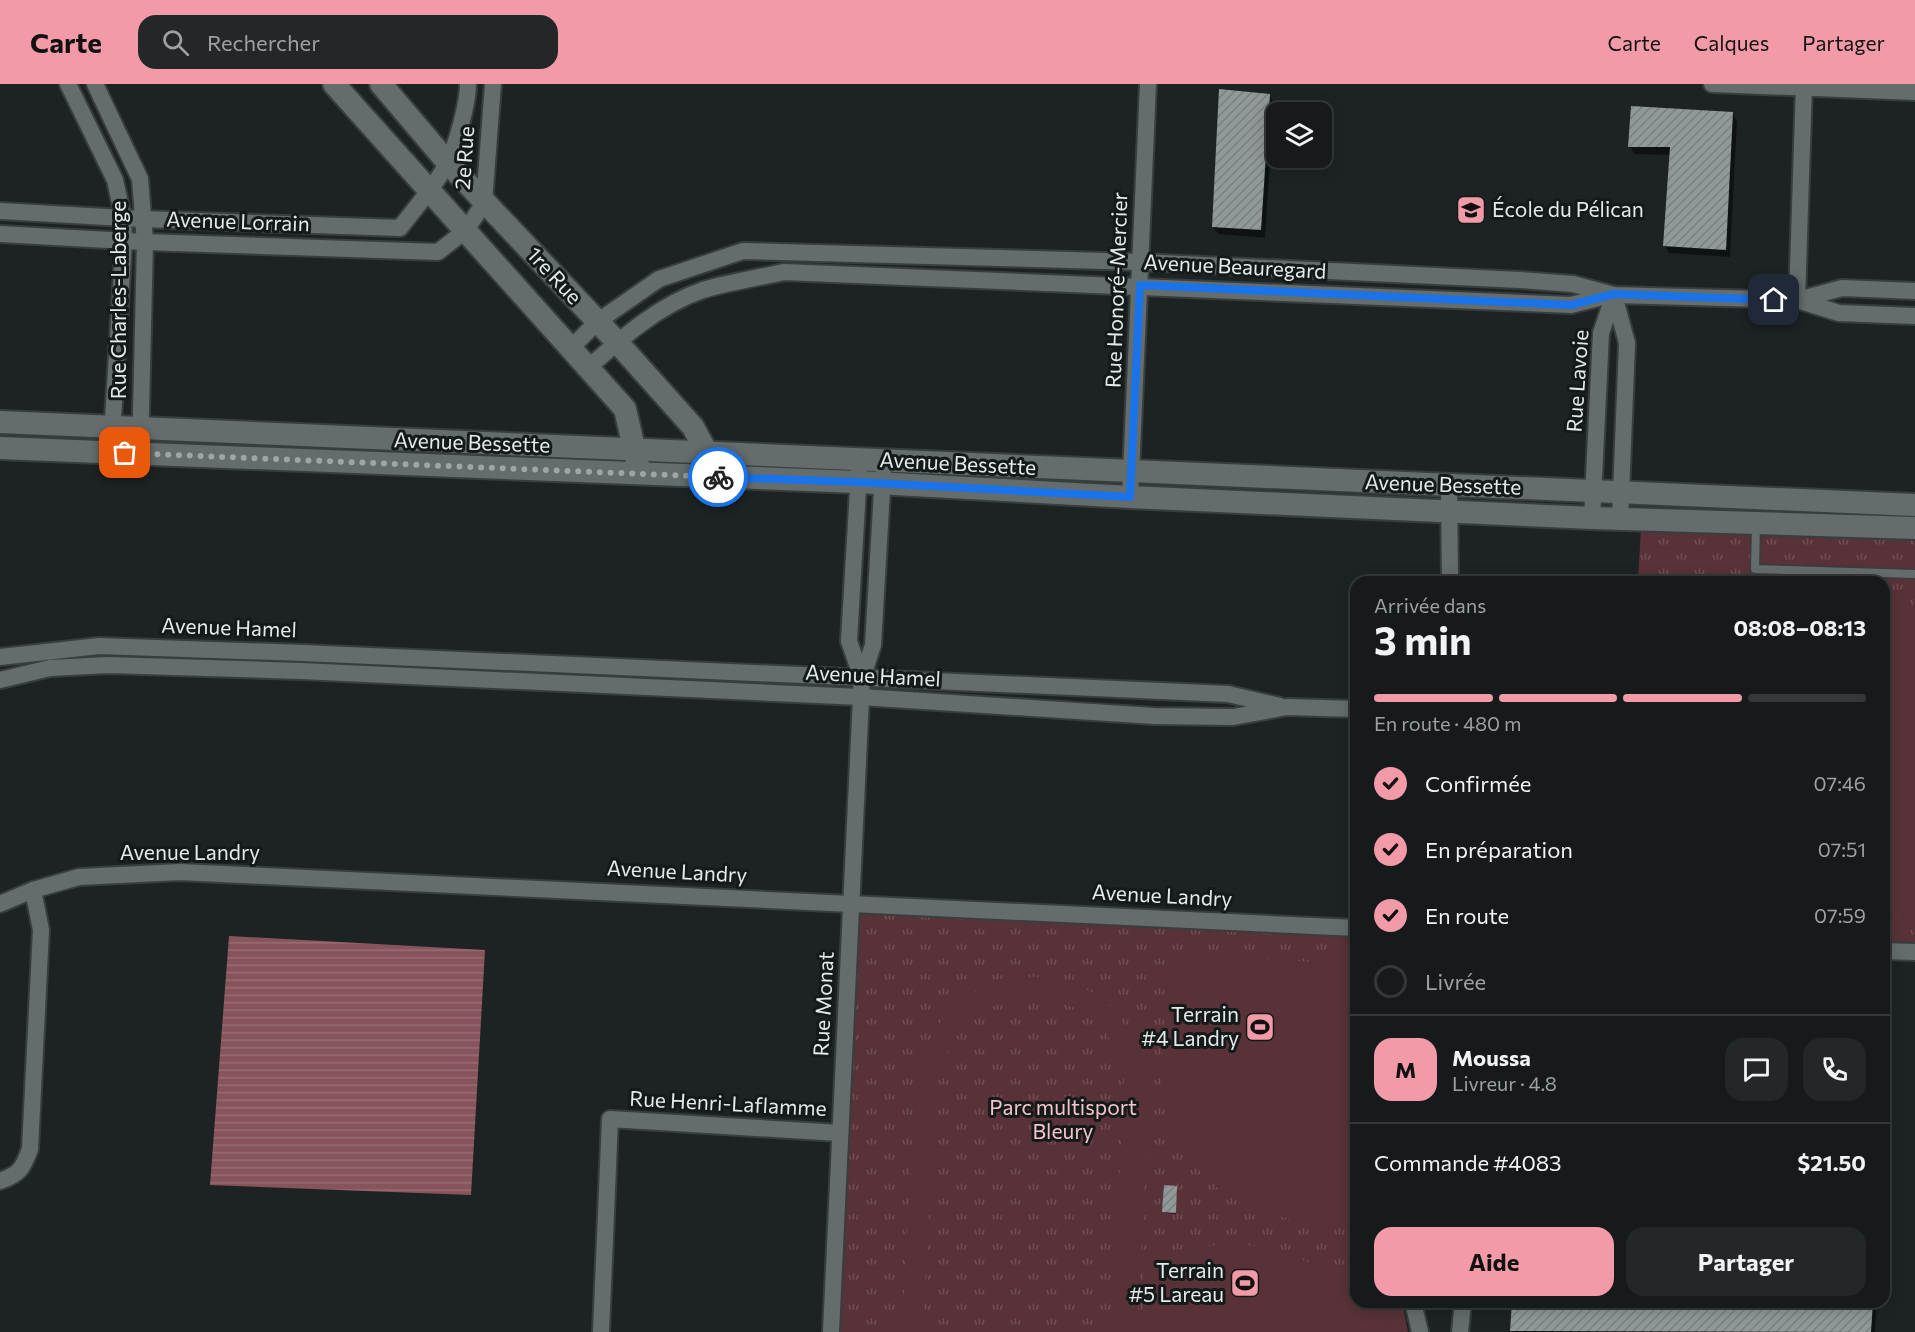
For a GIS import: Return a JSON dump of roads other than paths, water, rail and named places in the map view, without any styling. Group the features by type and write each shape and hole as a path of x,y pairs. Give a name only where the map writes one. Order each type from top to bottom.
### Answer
{"street":[{"name":"Rue Charles-Laberge","path":"68,84 115,180 123,217 124,239 111,452"},
{"name":"Rue Charles-Laberge","path":"95,84 140,179 145,242 140,454"},
{"name":"1re Rue","path":"334,84 572,347 625,409 639,474"},
{"name":"1re Rue","path":"381,84 484,203 617,342 693,427 707,453 713,477"},
{"name":"2e Rue","path":"429,190 448,163 468,101 468,84"},
{"name":"2e Rue","path":"466,230 484,203 493,84"},
{"name":"Rue Honoré-Mercier","path":"1130,497 1148,84"},
{"path":"1712,84 1805,85 1915,92"},
{"path":"1797,300 1805,85"},
{"name":"Avenue Lorrain","path":"0,211 142,219 400,228 429,190"},
{"name":"Avenue Lorrain","path":"0,234 124,239 145,242 438,252 466,230"},
{"name":"Avenue Beauregard","path":"572,347 597,322 659,279 743,251 1140,262 1520,280 1573,284 1614,294 1797,300 1839,313 1915,316"},
{"path":"852,275 855,254"},
{"name":"Avenue Beauregard","path":"589,367 617,342 662,308 703,290 784,272 1140,285 1571,305 1614,294"},
{"name":"Avenue Beauregard","path":"1797,300 1842,288 1915,291"},
{"name":"Rue Lavoie","path":"1592,518 1601,333 1614,294"},
{"name":"Rue Lavoie","path":"1614,294 1627,343 1620,519"},
{"name":"Avenue Bessette","path":"0,422 1915,505"},
{"path":"374,439 374,463"},
{"name":"Avenue Bessette","path":"0,448 858,482 1592,518 1915,528"},
{"name":"Rue Monat","path":"860,459 849,640 862,679"},
{"name":"Rue Monat","path":"831,1332 862,679 873,645 884,461"},
{"path":"1449,485 1450,576"},
{"name":"Avenue Hamel","path":"0,657 99,646 1228,694 1287,707 1350,709"},
{"path":"456,678 457,660"},
{"name":"Avenue Hamel","path":"0,680 50,668 108,665 861,697 1154,716 1233,717 1287,707"},
{"name":"Avenue Landry","path":"0,904 33,890 79,878 180,872 1350,928"},
{"path":"0,1181 12,1177 23,1167 30,1149 41,930 33,890"},
{"path":"1890,951 1915,952"},
{"name":"Rue Henri-Laflamme","path":"601,1332 610,1119 840,1133"},
{"path":"1414,1308 1420,1332"},
{"path":"1460,1332 1462,1308"}],"lane":[{"path":"1756,522 1755,569 1915,574"}],"place":[{"name":"École du Pélican","path":"1471,210"},
{"name":"Terrain #4 Landry","path":"1260,1027"},
{"name":"Terrain #5 Lareau","path":"1245,1283"}],"park label":[{"name":"Parc multisport Bleury","path":"1063,1120"}]}
